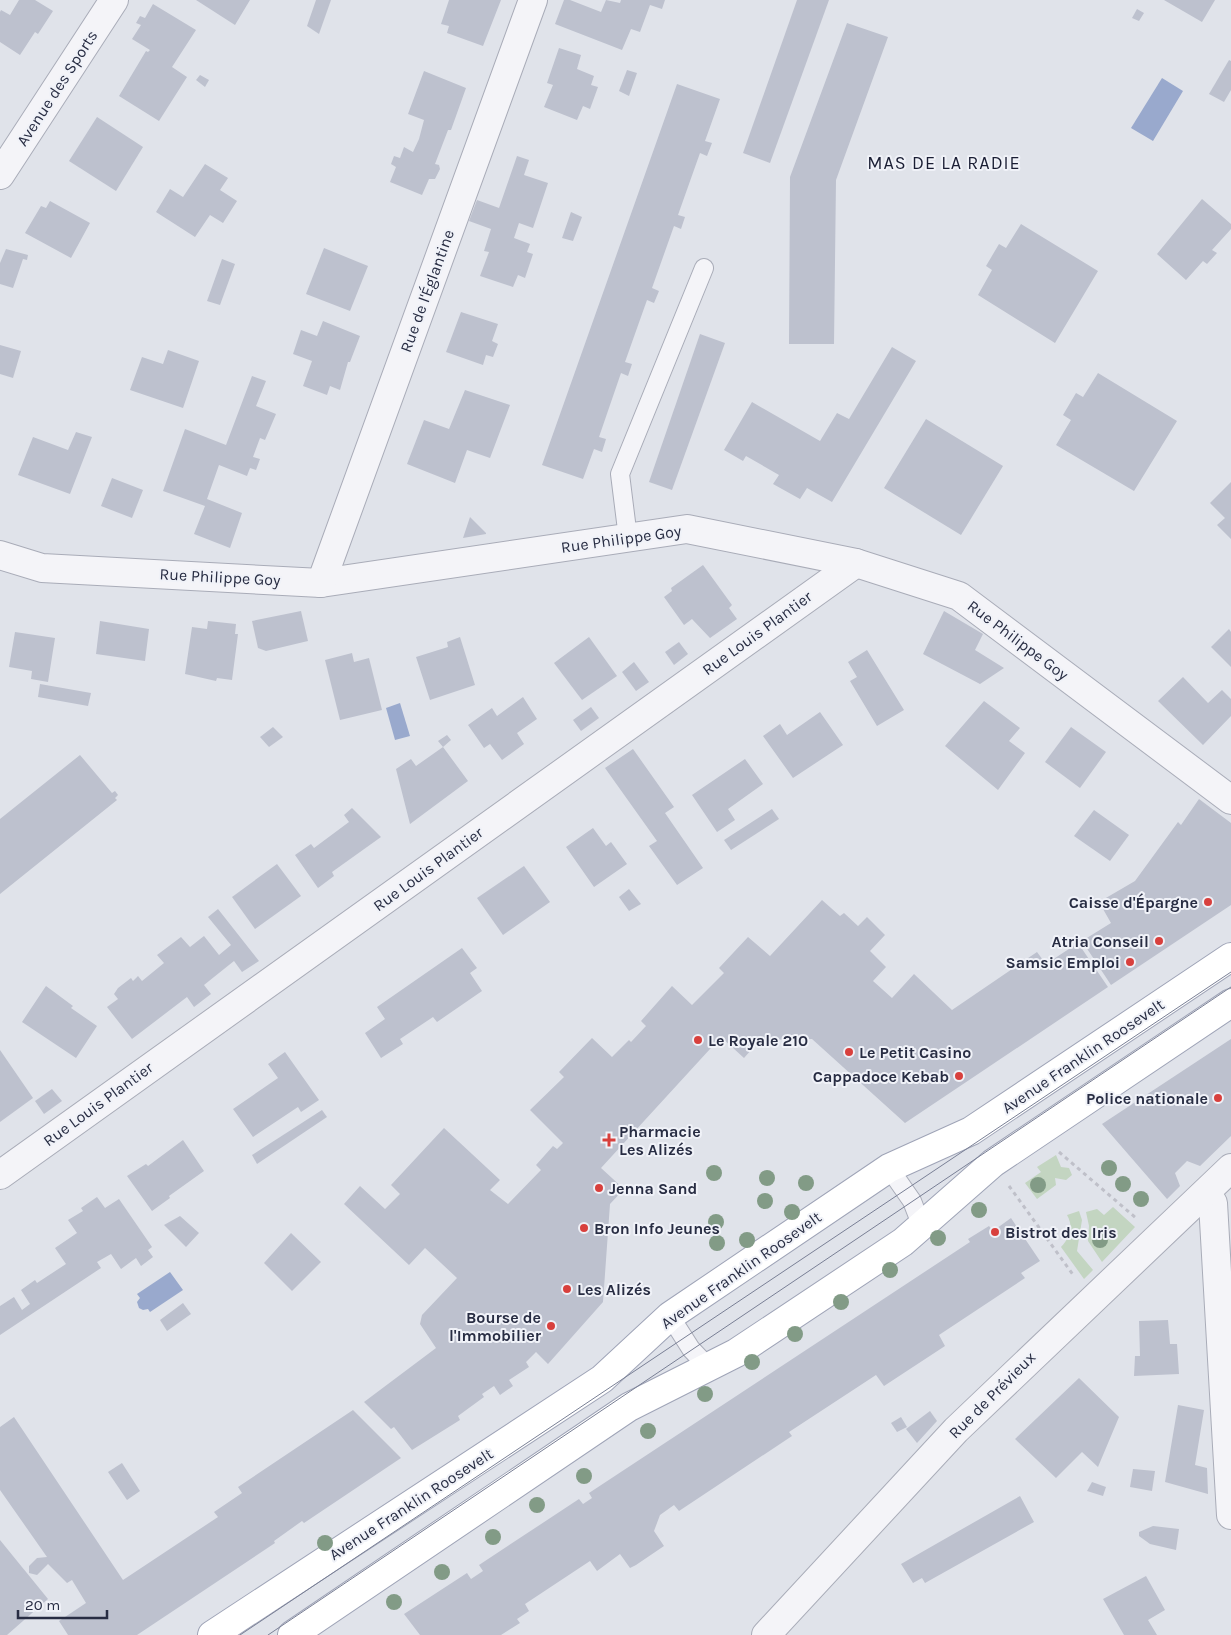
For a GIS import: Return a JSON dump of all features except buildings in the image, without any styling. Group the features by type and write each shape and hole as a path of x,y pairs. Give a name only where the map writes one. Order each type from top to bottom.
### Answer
{"main road":[{"name":"Avenue Franklin Roosevelt","path":"212,1635 602,1378 670,1316 889,1168 970,1131 1231,957"},
{"path":"292,1635 629,1407 709,1368 752,1342 903,1242 993,1164 1231,1003"}],"street":[{"name":"Avenue des Sports","path":"0,175 114,0"},
{"name":"Rue de l'Églantine","path":"320,583 533,0"},
{"name":"Rue Philippe Goy","path":"0,555 42,568 320,583 687,529 856,563 959,596 1231,800"},
{"name":"Rue Louis Plantier","path":"0,1175 856,563"},
{"name":"Rue de Prévieux","path":"774,1632 956,1430 1091,1299 1159,1239 1231,1168"},
{"path":"1206,1193 1213,1203 1229,1445 1231,1515"}],"lane":[{"path":"628,538 620,474 704,268"},
{"path":"889,1168 912,1201 922,1226"},
{"path":"670,1316 691,1349 709,1368"}],"path":[{"path":"1038,1133 1159,1239"},
{"path":"993,1164 1091,1299"}],"green space":[{"path":"1056,1155 1061,1167 1069,1168 1072,1175 1066,1180 1055,1178 1056,1185 1037,1199 1025,1183 1041,1172 1037,1167"},
{"path":"1113,1207 1135,1227 1102,1262 1088,1241 1089,1226 1086,1212 1097,1209 1104,1215"},
{"path":"1079,1211 1082,1220 1077,1251 1093,1270 1084,1279 1061,1247 1067,1240 1071,1228 1067,1215"}],"water":[{"path":"1162,78 1183,91 1153,141 1131,128"},
{"path":"400,703 410,736 395,740 386,708"},
{"path":"170,1272 183,1290 150,1312 148,1309 143,1310 139,1308 137,1302 140,1298 137,1294"}],"tram line":[{"path":"240,1635 1231,972"},
{"path":"268,1635 1231,987"}],"place":[{"name":"Caisse d'Épargne","path":"1208,902"},
{"name":"Atria Conseil","path":"1159,941"},
{"name":"Samsic Emploi","path":"1130,962"},
{"name":"Le Royale 210","path":"698,1040"},
{"name":"Le Petit Casino","path":"849,1052"},
{"name":"Cappadoce Kebab","path":"959,1076"},
{"name":"Police nationale","path":"1218,1098"},
{"name":"Pharmacie Les Alizés","path":"609,1140"},
{"name":"Jenna Sand","path":"599,1188"},
{"name":"Bron Info Jeunes","path":"584,1228"},
{"name":"Bistrot des Iris","path":"995,1232"},
{"name":"Les Alizés","path":"567,1289"},
{"name":"Bourse de l'Immobilier","path":"551,1326"}],"district":[{"name":"MAS DE LA RADIE","path":"944,163"}]}
